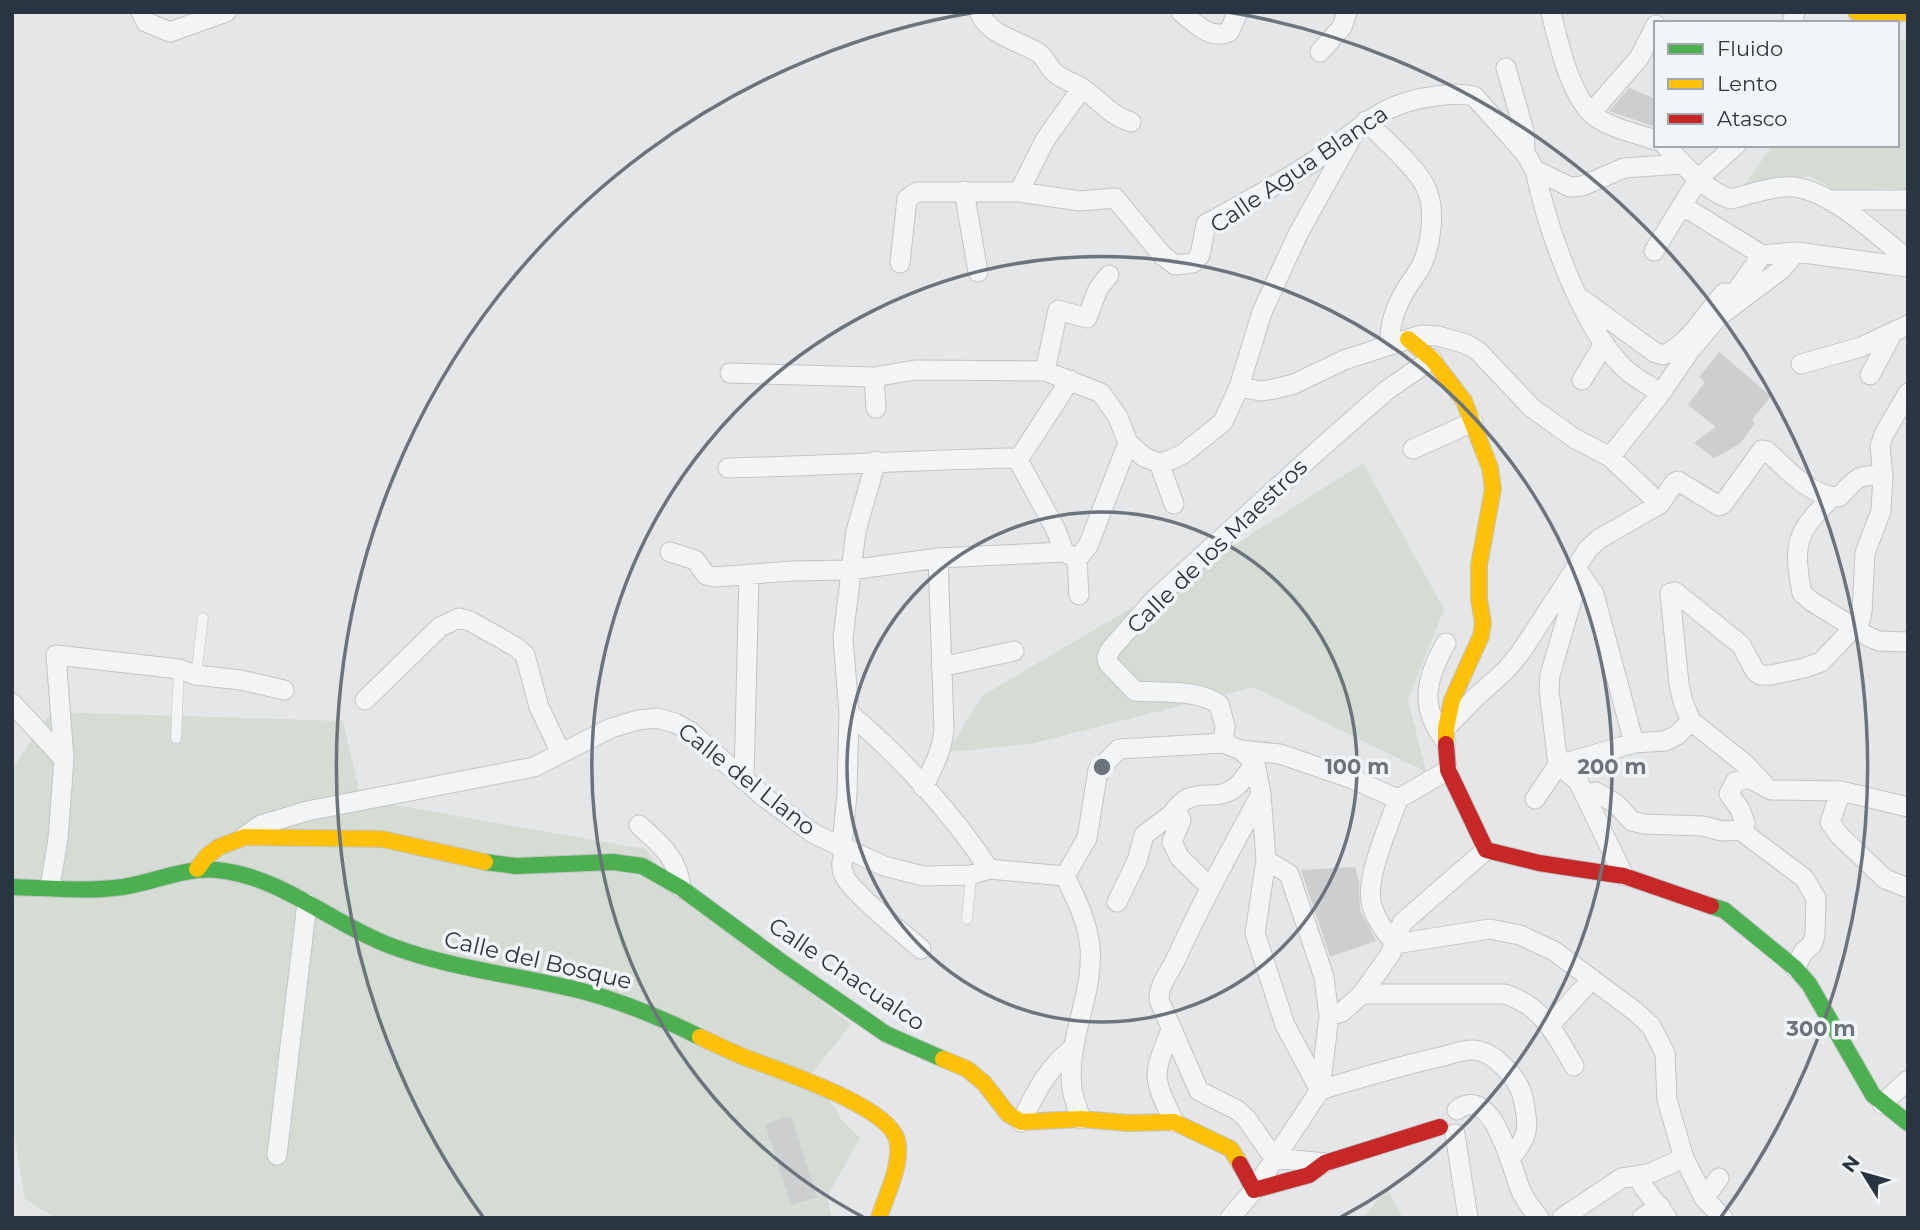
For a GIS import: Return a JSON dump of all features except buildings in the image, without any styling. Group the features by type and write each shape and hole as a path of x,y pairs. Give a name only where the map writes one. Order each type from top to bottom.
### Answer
{"street":[{"path":"141,12 146,22 170,32 226,12"},
{"path":"979,12 993,29 1014,43 1038,52 1051,71 1082,88 1118,118 1131,122"},
{"path":"1181,12 1208,33 1220,36 1229,32 1238,12"},
{"path":"1320,52 1342,27 1347,12"},
{"path":"1551,12 1570,75 1578,95 1591,113 1607,123 1654,139"},
{"path":"1856,12 1908,13"},
{"path":"1591,113 1639,58 1654,28"},
{"path":"1506,68 1524,131 1525,153"},
{"path":"1019,192 1045,140 1082,88"},
{"name":"Calle Agua Blanca","path":"900,264 907,198 916,191 1019,192 1080,201 1115,198 1163,256 1175,265 1193,263 1199,255 1206,225 1315,161 1361,125 1393,106 1418,98 1465,94 1474,96 1525,153 1535,170 1559,255 1604,344 1622,367 1661,393"},
{"path":"730,373 874,377 915,370 1045,371 1101,393 1110,402 1128,443 1144,457 1159,463 1183,454 1223,422 1239,387 1253,338 1297,234 1361,125 1425,185 1432,230 1425,258 1406,286 1391,321 1399,342 1432,359 1464,401 1490,468 1493,489 1479,565 1479,600 1483,623 1481,636 1455,691 1446,735 1448,770 1486,850"},
{"path":"1667,147 1711,191 1731,199 1785,187 1803,189 1829,200 1908,260"},
{"path":"1654,251 1699,178 1734,147"},
{"path":"1535,170 1570,187 1582,186 1624,168 1682,164"},
{"path":"964,191 978,272"},
{"path":"1829,200 1908,200"},
{"path":"1683,206 1762,255 1796,252 1908,267"},
{"path":"1610,457 1712,325 1740,296 1764,284 1782,269 1796,252"},
{"path":"1740,296 1739,285 1762,255"},
{"path":"1045,371 1058,310 1087,318 1098,289 1109,275"},
{"path":"1579,297 1654,352 1664,355 1692,332 1724,293 1740,296"},
{"path":"1801,364 1861,347 1900,329"},
{"path":"1870,375 1900,329"},
{"path":"1239,387 1261,391 1294,384 1344,360 1421,335 1438,336 1466,344 1478,351 1532,408 1574,438 1610,457 1660,504"},
{"path":"1582,380 1604,344"},
{"name":"Calle de los Maestros","path":"1223,743 1225,726 1219,704 1210,698 1187,693 1135,691 1108,663 1110,650 1154,600 1323,446 1387,390 1432,359"},
{"path":"874,377 876,408"},
{"path":"1018,460 1070,380"},
{"path":"1771,790 1745,764 1691,721 1679,684 1670,593 1675,592 1741,645 1760,675 1804,668 1821,662 1854,628 1862,612 1865,553 1881,511 1883,477 1880,446 1884,433 1908,393"},
{"path":"1413,449 1473,422"},
{"path":"670,552 695,560 706,575 715,578 850,570 938,558 1084,554 1128,443"},
{"path":"1446,735 1476,697 1506,670 1521,652 1588,550 1599,539 1660,504 1678,481 1718,506 1723,504 1762,450 1767,450 1804,485 1832,496 1839,497 1861,475 1883,477"},
{"path":"728,468 799,467 876,461 1018,460 1070,555 1079,596"},
{"path":"876,461 856,531 843,638 849,713 842,867 844,877 921,949"},
{"path":"1159,463 1174,504"},
{"path":"1832,496 1809,520 1798,543 1802,593 1833,615 1879,641 1908,642"},
{"path":"923,787 943,743 938,558"},
{"path":"1576,568 1594,594 1634,743"},
{"path":"1576,568 1576,586 1550,675 1549,690 1558,765 1578,781 1624,876"},
{"path":"744,780 749,574"},
{"path":"1833,615 1863,594"},
{"path":"365,700 440,627 459,618 505,640 524,655 543,717 561,753"},
{"path":"1446,643 1438,657 1428,687 1427,709 1438,732 1446,735"},
{"path":"941,667 1014,651"},
{"path":"50,887 58,839 64,759 56,655 241,680 284,690"},
{"path":"12,703 64,759"},
{"path":"849,713 871,731 953,818 980,872"},
{"name":"Calle del Llano","path":"245,837 261,825 307,811 534,767 611,728 657,718 675,723 691,732 744,780 814,834 884,866 923,876 980,872 1065,876"},
{"path":"1535,799 1558,765 1634,743 1665,740 1678,735 1691,721"},
{"path":"1081,1119 1072,1088 1074,1047 1090,983 1091,948 1086,922 1065,876 1087,838 1098,770 1119,748 1223,743 1248,756 1280,754 1350,778 1398,799"},
{"path":"1248,756 1261,794 1266,860 1255,933 1285,1024 1320,1090"},
{"path":"1117,902 1137,861 1144,835 1176,815 1180,801 1189,797 1223,794 1237,787 1248,756"},
{"path":"1395,944 1377,919 1371,903 1372,876 1398,799 1448,770"},
{"path":"1740,830 1745,823 1740,809 1729,794 1735,782 1749,778 1771,790 1841,791 1908,807"},
{"path":"1841,791 1830,821 1839,835 1885,879 1908,888"},
{"path":"1585,794 1596,792 1615,803 1632,821 1644,824 1703,826 1722,831 1740,830 1783,860 1804,878 1816,898 1815,935 1812,945 1804,950 1795,968"},
{"path":"1261,794 1172,968 1159,988 1159,1000 1199,1091 1237,1110 1246,1118 1274,1158 1325,1163 1448,1130"},
{"path":"1176,815 1181,820 1172,842 1180,858 1211,888"},
{"path":"639,825 677,866 681,888"},
{"name":"Calle Chacualco","path":"197,869 207,856 219,847 245,837 382,839 479,861 516,866 613,862 642,866 681,888 782,963 886,1034 967,1069 984,1083 1008,1115 1021,1122"},
{"path":"1486,850 1539,863 1624,876 1724,910 1795,968 1809,984 1873,1095 1908,1123"},
{"path":"1329,1016 1342,1012 1362,994 1391,953 1402,923 1413,911 1486,850"},
{"path":"1230,1218 1254,1190 1320,1090 1329,1016 1324,977 1289,874 1266,860"},
{"path":"12,887 112,888 197,869"},
{"name":"Calle del Bosque","path":"197,869 247,876 307,903 354,930 403,950 457,967 639,1007 731,1051 858,1104 893,1131 899,1144 892,1180 879,1218"},
{"path":"277,1155 307,903"},
{"path":"1395,944 1490,929 1520,935 1554,951 1636,1012 1651,1026 1665,1053 1667,1100 1687,1146 1704,1198 1723,1218"},
{"path":"1551,1024 1592,979"},
{"path":"1362,994 1505,994 1521,999 1551,1024 1574,1066"},
{"path":"1171,1030 1155,1076 1174,1122"},
{"path":"1074,1047 1056,1060 1021,1122 1081,1119 1128,1123 1174,1122 1231,1149 1254,1190"},
{"path":"1320,1090 1413,1063 1473,1050 1489,1055 1513,1075 1521,1087 1528,1124 1520,1147 1511,1157"},
{"path":"1882,1104 1908,1080"},
{"path":"1468,1218 1442,1114 1464,1105 1481,1107 1500,1134 1511,1157 1521,1190 1539,1218"},
{"path":"1562,1218 1622,1178 1648,1174 1687,1146"},
{"path":"1254,1190 1309,1175 1325,1163"},
{"path":"1638,1175 1643,1190 1663,1212 1642,1218"},
{"path":"1704,1198 1719,1178"}],"lane":[{"path":"176,738 188,672 203,618"},
{"path":"967,919 980,872"}],"shaded area":[{"path":"1908,39 1908,190 1881,188 1848,198 1810,176 1744,185 1772,147 1899,147 1899,40"},
{"path":"1363,463 1444,609 1408,700 1426,772 1253,687 1031,744 950,752 982,696 1184,577"},
{"path":"51,712 343,721 361,799 645,849 686,900 851,1024 812,1073 841,1119 860,1138 827,1197 832,1218 56,1218 25,1199 12,1122 12,770"},
{"path":"1387,1189 1403,1218 1363,1218"}],"traffic: fast":[{"path":"485,862 516,866 613,862 642,866 681,888 886,1034 943,1059"},
{"path":"12,887 109,888 135,885 193,871 217,870 240,874 285,891 369,937 391,946 438,960 597,995 642,1011 700,1037"},
{"path":"1711,906 1724,910 1795,968 1809,984 1873,1095 1908,1123"}],"traffic: slow":[{"path":"1856,12 1908,13"},
{"path":"1408,339 1432,359 1464,401 1490,468 1493,489 1479,565 1479,599 1483,623 1481,636 1452,700 1446,728 1446,744"},
{"path":"197,869 207,856 219,847 245,837 382,839 485,862"},
{"path":"700,1037 738,1055 830,1090 874,1114 889,1127 897,1140 898,1159 879,1218"},
{"path":"943,1059 967,1069 984,1083 1008,1114 1021,1122 1081,1119 1128,1123 1174,1122 1231,1149 1240,1164"}],"traffic: jam":[{"path":"1446,744 1448,770 1486,850 1539,863 1624,876 1711,906"},
{"path":"1240,1164 1254,1190 1309,1175 1325,1163 1440,1127"}]}
